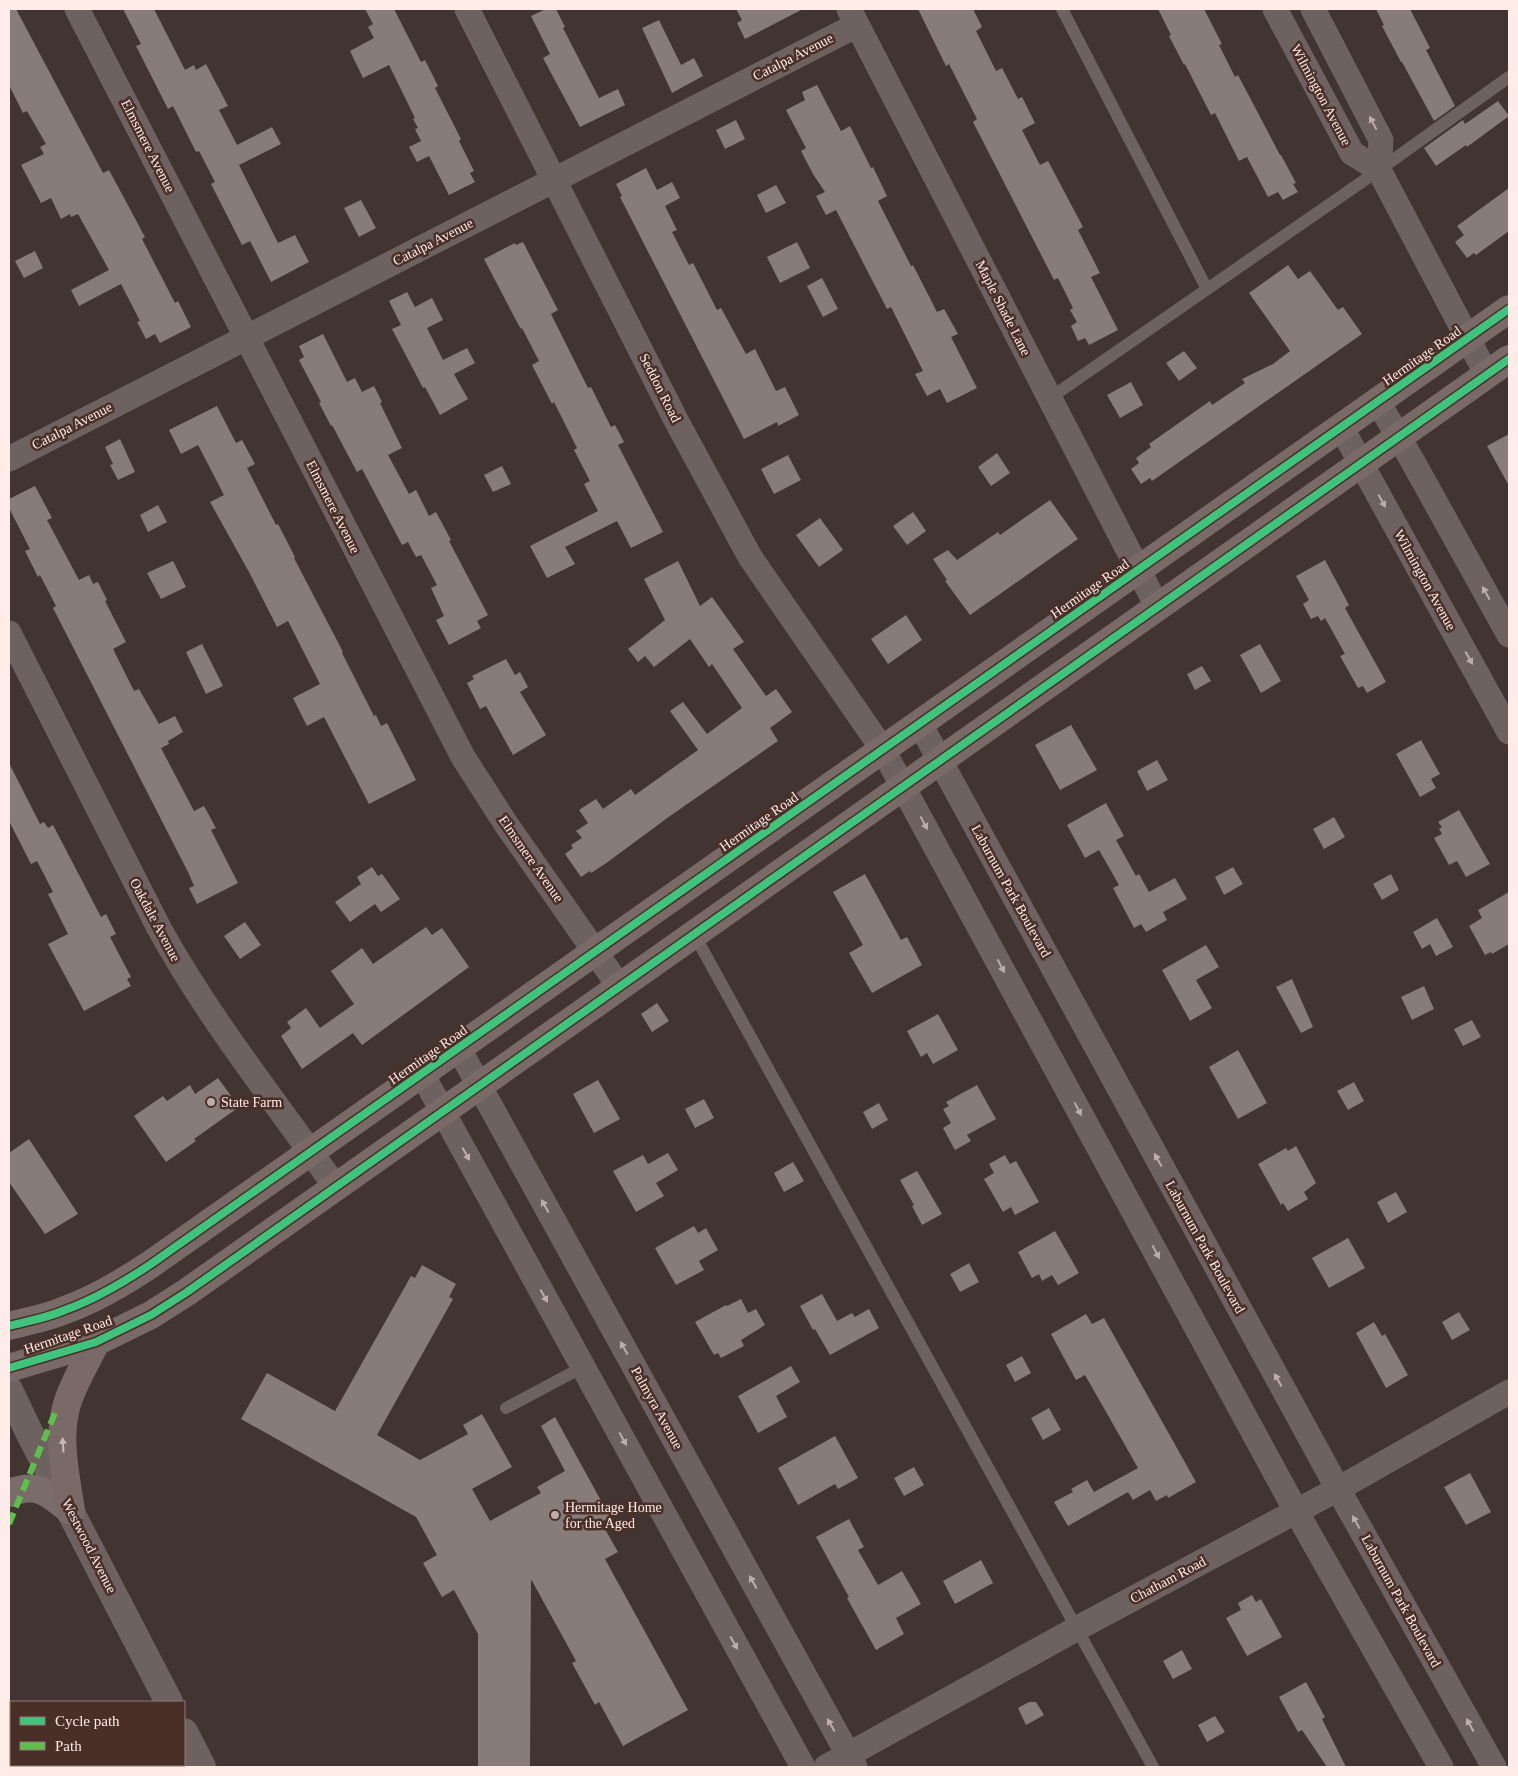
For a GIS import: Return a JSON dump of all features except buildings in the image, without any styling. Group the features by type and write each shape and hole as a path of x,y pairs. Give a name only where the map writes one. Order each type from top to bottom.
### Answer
{"main road":[{"name":"Hermitage Road","path":"9,1326 64,1311 108,1291 151,1264 596,953 1509,309"},
{"name":"Hermitage Road","path":"9,1368 96,1342 151,1315 187,1292 1509,359"},
{"path":"71,1511 62,1444 63,1424 68,1401 96,1342"},
{"path":"9,1493 23,1489 39,1489 45,1491 71,1511"}],"street":[{"name":"Elmsmere Avenue","path":"77,9 462,757 506,824 619,986"},
{"name":"Seddon Road","path":"467,9 677,422 750,557 883,750"},
{"name":"Wilmington Avenue","path":"1274,9 1352,153 1380,170"},
{"path":"1313,9 1381,140 1380,170 1487,375"},
{"name":"Catalpa Avenue","path":"9,459 553,180 853,17"},
{"name":"Maple Shade Lane","path":"853,17 1158,608"},
{"path":"1378,402 1509,635"},
{"name":"Wilmington Avenue","path":"1341,428 1509,732"},
{"name":"Oakdale Avenue","path":"9,633 180,966 335,1186"},
{"name":"Laburnum Park Boulevard","path":"920,724 1338,1488 1494,1767"},
{"path":"883,750 1296,1511 1441,1767"},
{"name":"Palmyra Avenue","path":"459,1049 852,1761"},
{"path":"422,1074 803,1767"},
{"name":"Westwood Avenue","path":"9,1390 168,1701"},
{"name":"Chatham Road","path":"826,1767 852,1761 1076,1629 1296,1511 1509,1392"},
{"path":"185,1734 202,1767"}],"lane":[{"path":"1062,9 1207,289"},
{"path":"1050,398 1380,170 1509,77"},
{"path":"694,934 1153,1767"},
{"path":"506,1408 583,1367"}],"marked path":[{"path":"9,1524 55,1413"}],"cycle path":[{"path":"9,1326 51,1315 88,1301 120,1284 151,1264 1509,309"},
{"path":"9,1368 96,1342 151,1315 187,1292 1509,359"}],"place":[{"name":"State Farm","path":"211,1102"},
{"name":"Hermitage Home for the Aged","path":"555,1515"}]}
